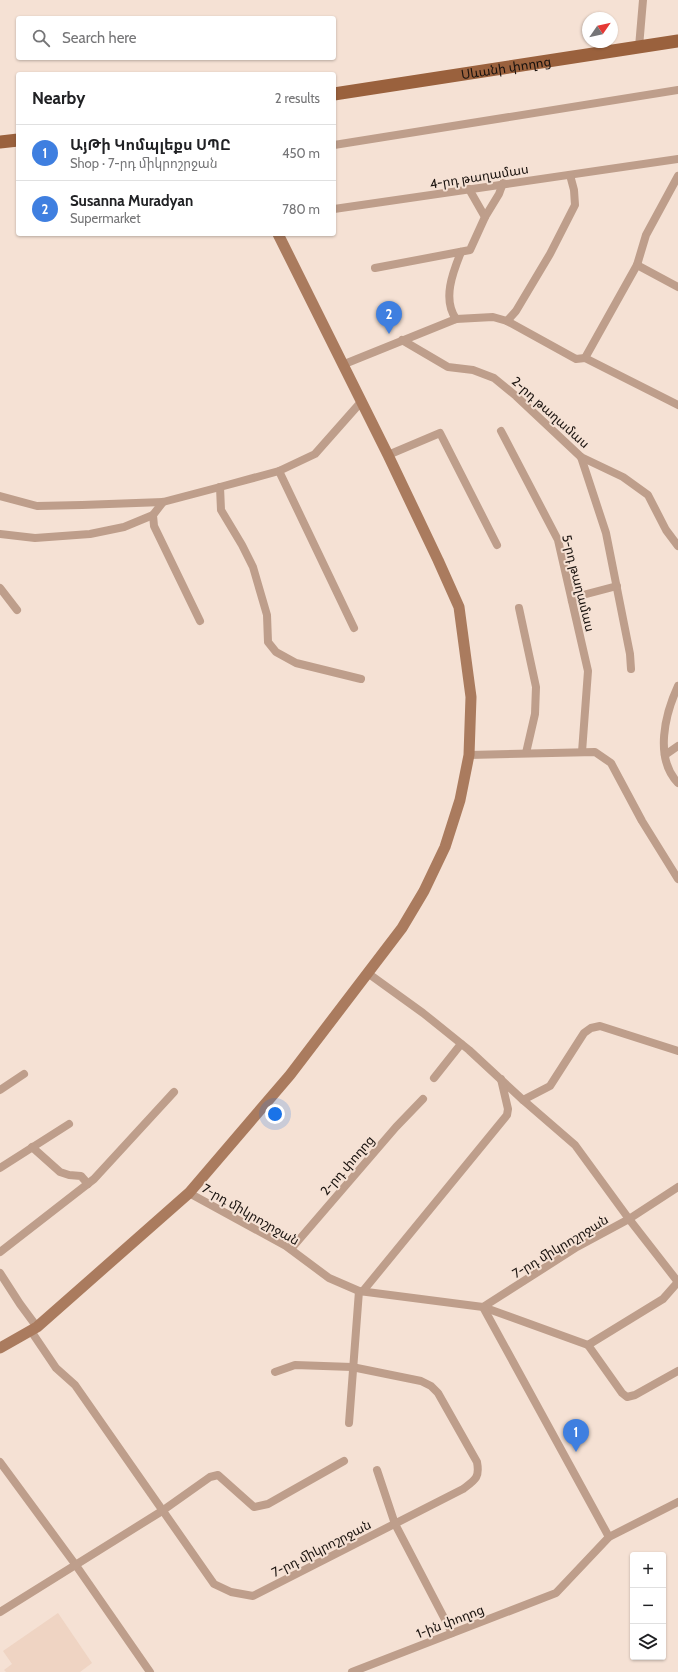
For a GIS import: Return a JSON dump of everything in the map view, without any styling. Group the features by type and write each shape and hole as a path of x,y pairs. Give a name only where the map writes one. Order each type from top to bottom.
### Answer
{"main road":[{"name":"Սևանի փողոց","path":"336,94 678,41"},
{"path":"0,142 16,140"},
{"path":"0,1348 34,1329 189,1193 290,1076 369,974 402,928 421,897 445,847 460,800 469,755 471,697 459,607 388,455 360,402 279,236"}],"street":[{"path":"639,47 643,0"},
{"path":"336,145 678,90"},
{"name":"4-րդ թաղամաս","path":"336,209 503,183 628,167 678,158"},
{"path":"507,321 516,311 550,254 575,205 574,190 570,175"},
{"path":"585,358 637,265 646,235 678,176"},
{"path":"375,268 470,250 485,217 499,194 503,183"},
{"path":"469,189 485,217"},
{"path":"456,318 452,313 450,305 450,285 461,252"},
{"path":"637,265 678,287"},
{"path":"342,365 456,318 493,317 507,321 576,359 585,358 678,405"},
{"name":"2-րդ թաղամաս","path":"402,340 448,367 473,370 494,378 516,396 581,457 623,477 648,494 666,530 678,546"},
{"path":"0,496 37,506 163,502 279,471 315,454 360,402"},
{"name":"5-րդ թաղամաս","path":"501,431 558,540 588,671 582,752"},
{"path":"388,455 440,434 497,545"},
{"path":"581,457 606,533 630,654 631,669"},
{"path":"279,471 354,628"},
{"path":"220,487 221,510 253,567 267,614 268,642 276,652 296,663 361,679"},
{"path":"0,534 36,538 90,534 124,527 153,515 163,502"},
{"path":"153,515 154,526 200,620"},
{"path":"572,601 579,596 616,586"},
{"path":"0,588 17,610"},
{"path":"519,608 536,687 535,714 526,753"},
{"path":"678,686 672,698 663,734 668,768 678,783"},
{"path":"665,755 678,746"},
{"path":"469,755 595,752 611,762 642,821 678,879"},
{"path":"369,974 423,1013 461,1044 501,1079 522,1100 575,1145 629,1219 678,1282 663,1299 588,1345 622,1393 627,1396 635,1395 678,1371"},
{"path":"522,1100 550,1086 584,1033 591,1028 600,1026 678,1051"},
{"path":"434,1078 461,1044"},
{"path":"0,1090 24,1074"},
{"path":"349,1423 352,1367 361,1291 507,1115 508,1109 501,1079"},
{"path":"0,1252 88,1184 174,1092"},
{"name":"2-րդ փողոց","path":"291,1249 396,1127 423,1099"},
{"path":"0,1168 69,1124"},
{"path":"32,1147 60,1172 69,1175 81,1176 88,1184"},
{"name":"7-րդ միկրոշրջան","path":"484,1307 577,1247 629,1219 678,1187"},
{"name":"7-րդ միկրոշրջան","path":"189,1193 291,1249 329,1278 361,1291 484,1307 588,1345"},
{"name":"7-րդ միկրոշրջան","path":"0,1273 20,1304 56,1368 75,1385 214,1584 231,1592 253,1596 463,1489 475,1480 479,1472 477,1462 438,1393 431,1386 421,1381 352,1367 295,1365 275,1372"},
{"path":"484,1307 609,1537 678,1502"},
{"path":"0,1612 162,1511 210,1476 218,1475 254,1506 268,1504 344,1461"},
{"path":"0,1462 75,1564 150,1672"},
{"path":"376,1470 395,1524 452,1633"},
{"name":"1-ին փողոց","path":"352,1672 556,1593 609,1537"}],"shaded area":[{"path":"58,1613 92,1663 80,1672 6,1672 4,1670 12,1664 3,1651"}],"place":[{"name":"Susanna Muradyan","path":"389,334"},
{"name":"ԱյԹի Կոմպլեքս ՍՊԸ","path":"576,1452"}]}
